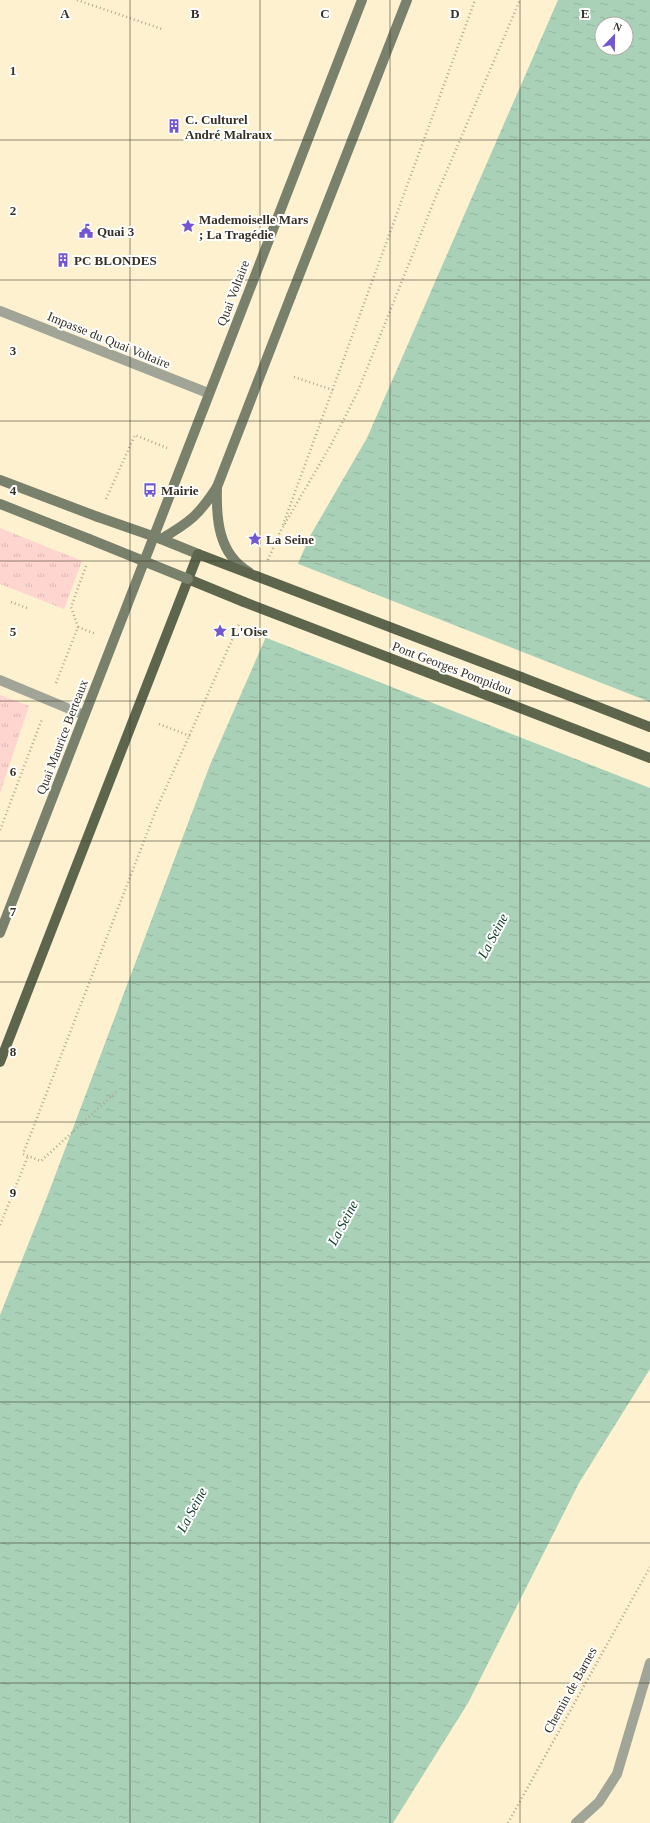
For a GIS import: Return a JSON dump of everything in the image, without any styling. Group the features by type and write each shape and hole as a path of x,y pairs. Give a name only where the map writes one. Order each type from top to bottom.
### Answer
{"main road":[{"name":"Quai Voltaire","path":"148,550 362,0"},
{"path":"161,539 190,522 207,502 217,487 406,0"},
{"path":"0,480 198,554 0,1062"},
{"path":"217,487 216,515 225,545 238,563 256,576"},
{"path":"0,504 188,579"},
{"name":"Quai Maurice Berteaux","path":"0,934 148,550"},
{"name":"Pont Georges Pompidou","path":"198,554 650,727"},
{"name":"Pont Georges Pompidou","path":"188,579 244,602 650,758"}],"street":[{"name":"Impasse du Quai Voltaire","path":"0,311 208,393"},
{"path":"0,680 84,715"},
{"path":"576,1823 599,1802 617,1774 650,1663"}],"path":[{"path":"77,0 162,29"},
{"path":"267,561 280,532 333,390 475,0"},
{"path":"280,532 332,443 358,392 436,196 519,1"},
{"path":"294,377 333,390"},
{"path":"106,499 135,435 185,455"},
{"path":"0,830 78,626 71,607 86,566"},
{"path":"11,602 27,608"},
{"path":"116,1092 41,1161 23,1154 156,810 241,620"},
{"path":"159,724 190,736"},
{"path":"0,1225 28,1156"},
{"name":"Chemin de Barnes","path":"508,1823 650,1567"}],"green space":[{"path":"0,528 82,561 64,609 0,584"},
{"path":"0,695 29,706 0,793"}],"water":[{"name":"La Seine","path":"558,0 650,0 650,1369 579,1483 468,1703 393,1823 0,1823 0,1315 47,1197 210,765 310,536 367,438"}],"pier":[{"path":"296,563 650,702 650,788 264,637"}],"place":[{"name":"C. Culturel André Malraux","path":"174,126"},
{"name":"Mademoiselle Mars ; La Tragédie","path":"188,226"},
{"name":"Quai 3","path":"86,231"},
{"name":"PC BLONDES","path":"63,260"},
{"name":"Mairie","path":"150,490"},
{"name":"La Seine","path":"255,539"},
{"name":"L'Oise","path":"220,631"}]}
